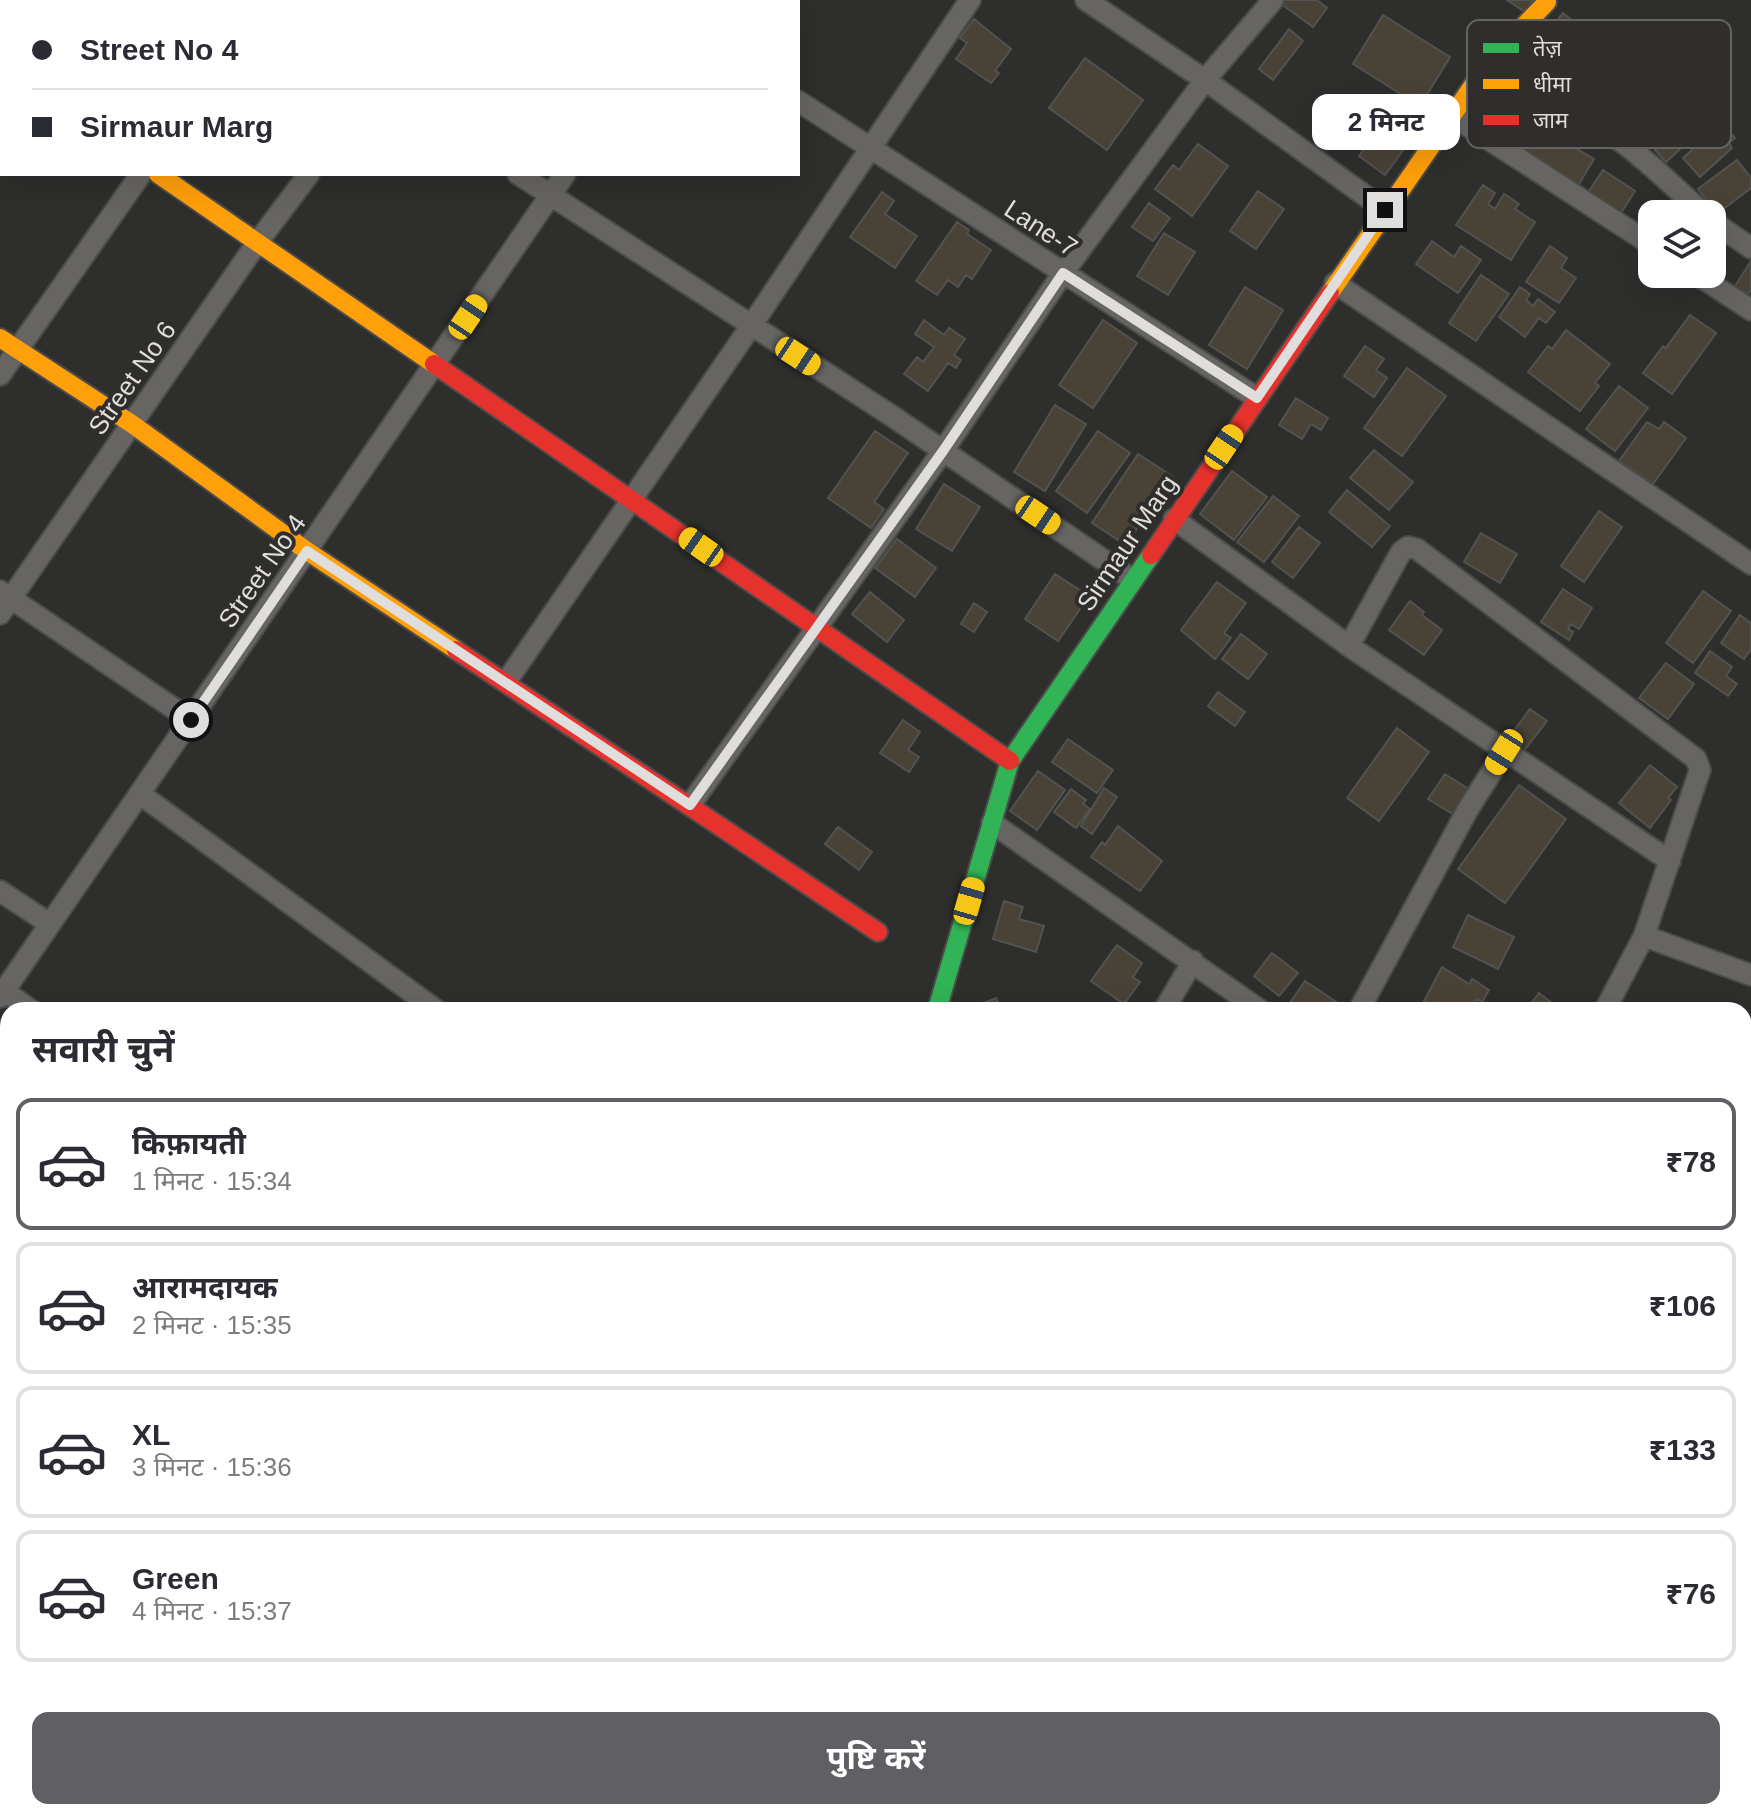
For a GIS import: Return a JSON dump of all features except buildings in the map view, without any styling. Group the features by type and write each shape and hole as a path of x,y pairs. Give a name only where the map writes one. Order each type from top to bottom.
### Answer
{"street":[{"path":"506,682 970,0"},
{"path":"1086,0 1205,80 1385,210"},
{"path":"690,805 943,451 1063,273 1205,80 1273,0"},
{"name":"Sirmaur Marg","path":"1530,20 1547,2"},
{"name":"Sirmaur Marg","path":"939,1002 1010,761 1467,93"},
{"name":"Lane-7","path":"800,102 1257,398"},
{"path":"1451,115 1467,125"},
{"path":"1502,148 1638,236"},
{"path":"1629,148 1688,200"},
{"path":"0,375 140,176"},
{"path":"161,176 1010,761"},
{"name":"Street No 6","path":"4,601 307,176"},
{"path":"521,176 943,451 1133,580"},
{"name":"Street No 4","path":"2,994 564,176"},
{"path":"1726,231 1751,248"},
{"path":"1335,283 1751,564"},
{"path":"1717,288 1751,310"},
{"path":"0,338 132,424 307,551 878,932"},
{"path":"1174,519 1349,646 1670,861"},
{"path":"1349,646 1401,552 1408,547 1417,549 1696,759 1700,770 1644,936 1609,1002"},
{"path":"4,601 191,720"},
{"path":"1363,1002 1467,811 1504,752"},
{"path":"140,794 425,1002"},
{"path":"992,823 1249,1002"},
{"path":"0,891 50,924"},
{"path":"1644,936 1751,975"},
{"path":"1169,1002 1193,961"}],"traffic: fast":[{"path":"939,1002 1010,761 1151,555"}],"traffic: slow":[{"path":"1530,20 1547,2"},
{"path":"1330,293 1467,94"},
{"path":"161,176 434,364"},
{"path":"0,338 132,424 307,551 456,650"}],"traffic: jam":[{"path":"1151,555 1330,293"},
{"path":"434,364 1010,761"},
{"path":"456,650 878,932"}],"route":[{"path":"191,720 307,551 690,805 718,770 751,718 943,451 1063,273 1257,398 1385,210"}]}
